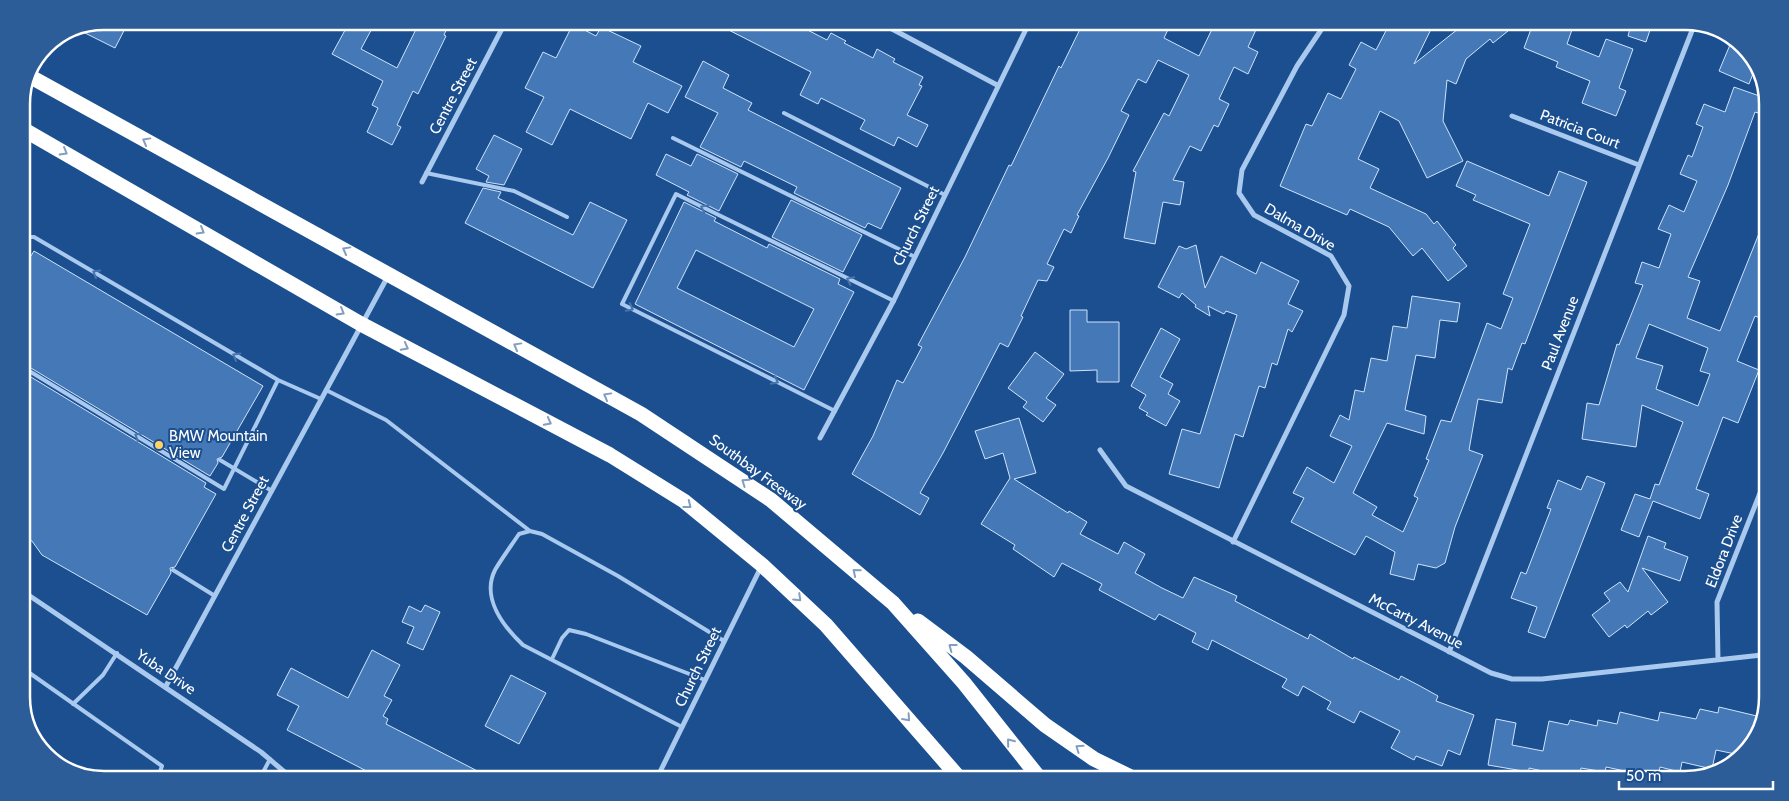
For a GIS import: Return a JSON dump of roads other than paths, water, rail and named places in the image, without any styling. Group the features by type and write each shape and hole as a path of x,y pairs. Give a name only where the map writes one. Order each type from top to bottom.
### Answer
{"highway":[{"name":"Southbay Freeway","path":"35,80 641,414 720,464 784,511 894,603 964,683 1034,771"},
{"path":"30,133 361,324 610,455 684,501 762,565 826,625 953,771"},
{"path":"894,603 966,657 1045,725 1094,759 1119,771"}],"street":[{"name":"Centre Street","path":"422,182 501,30"},
{"path":"894,30 997,85"},
{"name":"Church Street","path":"820,438 894,302 997,85 1025,30"},
{"name":"Dalma Drive","path":"1233,542 1344,315 1349,286 1331,256 1254,215 1239,193 1242,170 1297,66 1321,30"},
{"name":"Paul Avenue","path":"1448,652 1691,30"},
{"name":"Patricia Court","path":"1512,116 1640,165"},
{"name":"Centre Street","path":"166,686 389,274"},
{"name":"McCarty Avenue","path":"1100,450 1126,486 1491,673 1512,679 1542,679 1759,655"},
{"name":"Eldora Drive","path":"1718,660 1717,602 1759,496"},
{"name":"Church Street","path":"660,771 762,565"},
{"name":"Yuba Drive","path":"30,595 166,686 270,759 284,771"}],"lane":[{"path":"784,113 945,195"},
{"path":"673,138 915,257"},
{"path":"426,173 514,191 568,217"},
{"path":"834,411 622,304 676,194 894,302"},
{"path":"30,237 34,237 278,380 321,399"},
{"path":"30,371 224,489 278,380"},
{"path":"326,390 386,420 530,531 542,534 618,576 724,641"},
{"path":"220,460 272,491"},
{"path":"530,531 519,534 495,571 491,591 495,609 509,631 523,646 552,659 682,727"},
{"path":"173,570 215,596"},
{"path":"552,659 562,638 569,630 586,634 705,680"},
{"path":"73,704 103,675 116,653"},
{"path":"30,673 162,766 160,771"},
{"path":"264,771 270,759"}],"place":[{"name":"BMW Mountain View","path":"159,445"}]}
